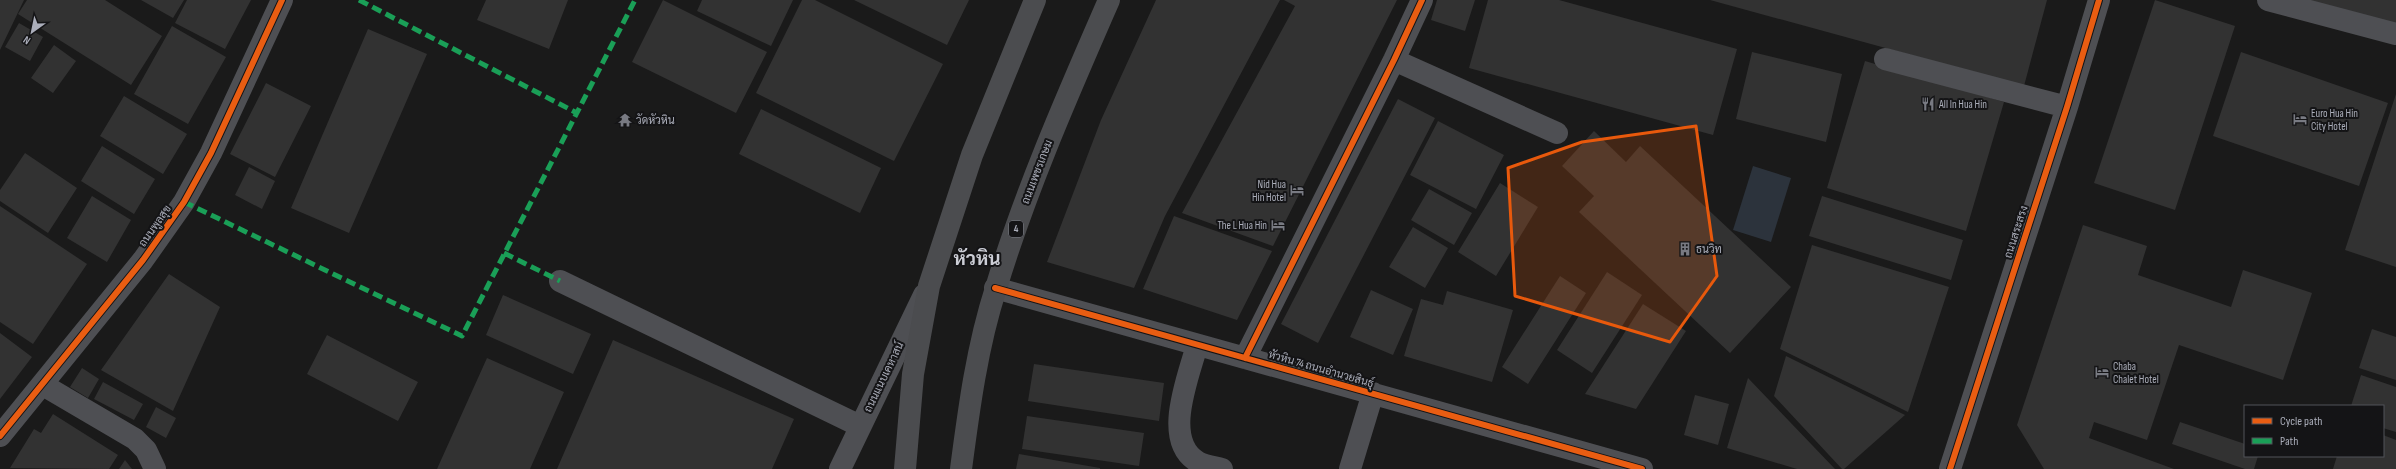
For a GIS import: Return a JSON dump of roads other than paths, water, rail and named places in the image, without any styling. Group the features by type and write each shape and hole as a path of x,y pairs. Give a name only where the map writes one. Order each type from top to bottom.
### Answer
{"main road":[{"path":"905,469 913,374 929,286 972,154 1035,0"},
{"name":"ถนนเพชรเกษม","path":"961,469 972,383 995,288 1028,191 1109,0"}],"street":[{"name":"ถนนพูลสุข","path":"0,436 144,260 184,202 211,153 282,0"},
{"path":"1245,358 1394,60 1422,0"},
{"name":"ถนนสระสรง","path":"1950,469 2067,107 2099,0"},
{"path":"2268,0 2396,34"},
{"path":"1885,59 2067,107"},
{"path":"1394,60 1557,133"},
{"path":"560,281 860,426"},
{"name":"ถนนแนบเคหาสน์","path":"840,469 929,286"},
{"name":"หัวหิน 74 ถนนอำนวยสินธุ์","path":"995,288 1642,469"},
{"path":"1197,345 1180,410 1181,440 1188,452 1198,462 1222,469"},
{"path":"43,385 135,439 146,450 154,469"},
{"path":"1350,469 1373,393"}],"place":[{"name":"All In Hua Hin","path":"1928,104"},
{"name":"Euro Hua Hin City Hotel","path":"2300,119"},
{"name":"วัดหัวหิน","path":"625,120"},
{"name":"Nid Hua Hin Hotel","path":"1297,190"},
{"name":"The L Hua Hin","path":"1278,225"},
{"name":"ธนวิท","path":"1685,249"},
{"name":"Chaba Chalet Hotel","path":"2102,372"}],"district":[{"name":"หัวหิน","path":"977,259"}]}
